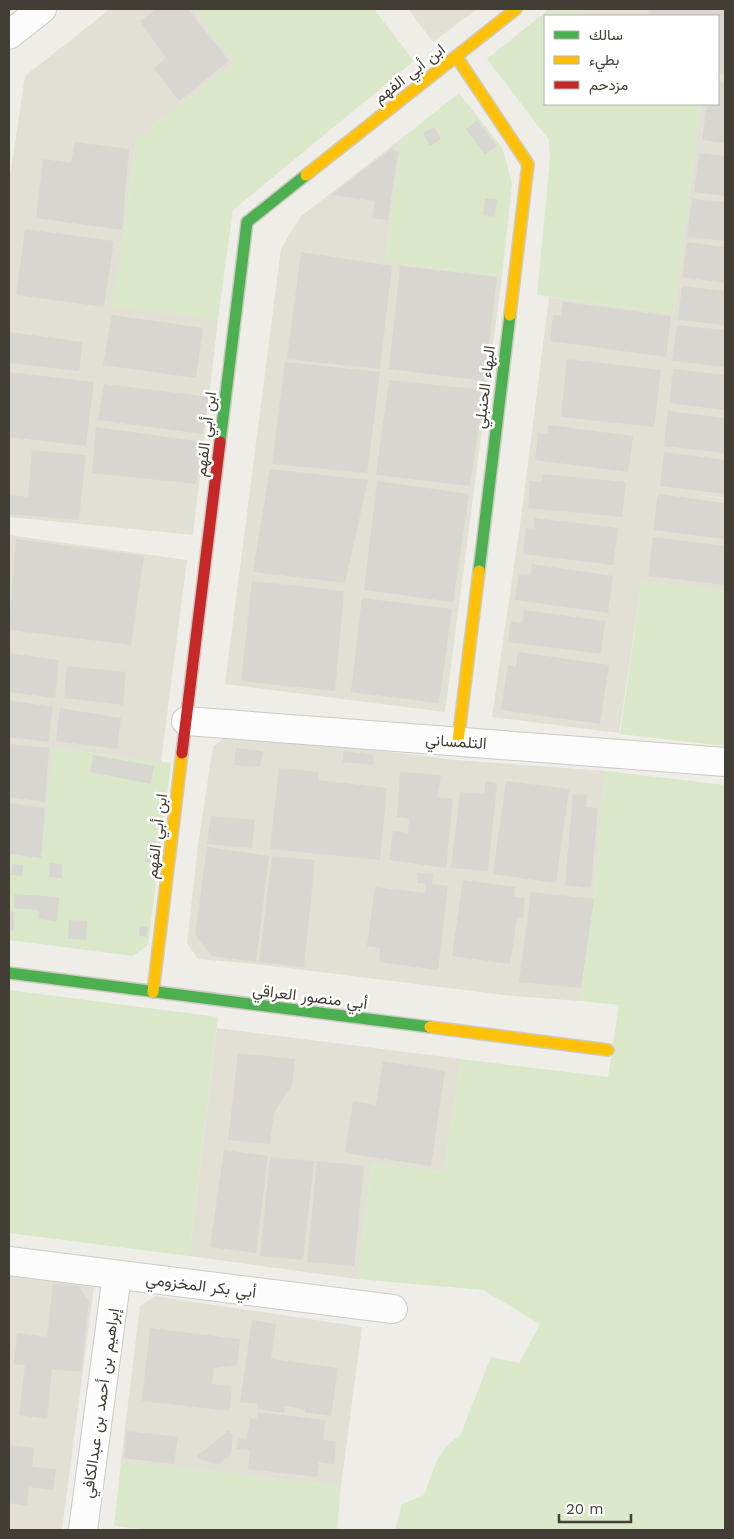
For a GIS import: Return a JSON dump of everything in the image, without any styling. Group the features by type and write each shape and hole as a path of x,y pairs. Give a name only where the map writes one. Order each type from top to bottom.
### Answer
{"street":[{"path":"9,35 42,9"},
{"name":"ابن أبي الفهم","path":"153,992 247,222 516,9"},
{"name":"البهاء الحنبلي","path":"456,56 528,164 458,741"},
{"name":"التلمساني","path":"186,721 725,762"},
{"name":"أبي منصور العراقي","path":"9,974 608,1050"},
{"name":"أبي بكر المخزومي","path":"9,1261 393,1309"},
{"name":"إبراهيم بن أحمد بن عبدالكافي","path":"83,1530 117,1275"}],"shaded area":[{"path":"110,9 194,9 234,63 136,139 112,306 218,319 193,535 9,517 9,184 25,76"},
{"path":"408,9 477,9 433,42"},
{"path":"578,9 725,9 725,498 690,494 725,499 725,591 642,581 619,733 492,717 522,511 549,297 674,314 701,105 719,105 719,15 583,15"},
{"path":"402,138 385,262 502,276 445,712 225,684 281,249 300,217"},
{"path":"9,535 187,560 161,762 54,748 42,860 9,856"},
{"path":"230,733 457,760 605,771 594,895 580,1001 513,996 256,964 198,959 187,943 198,845 213,747"},
{"path":"217,1028 461,1059 444,1172 372,1163 357,1279 189,1256"},
{"path":"9,1276 94,1287 62,1530 9,1530"},
{"path":"155,1296 362,1327 341,1486 121,1461 140,1306"}],"green space":[{"path":"194,9 374,9 414,61 233,210 218,319 111,306 123,238 136,139 234,63"},
{"path":"549,9 578,9 583,15 544,15 544,105 701,105 674,314 537,295 550,159 549,140 487,59"},
{"path":"459,93 503,149 512,185 502,276 385,262 402,138"},
{"path":"642,581 725,591 725,746 620,734"},
{"path":"53,748 171,763 148,945 133,956 9,940 9,856 42,859"},
{"path":"605,771 725,785 725,1530 395,1530 402,1504 424,1495 441,1454 452,1441 460,1436 491,1357 519,1363 540,1324 483,1290 357,1279 372,1163 444,1172 461,1059 608,1077 619,1005 580,1001 594,895"},
{"path":"9,990 218,1017 189,1256 9,1233"},
{"path":"121,1461 341,1486 337,1530 152,1530 114,1526"}],"building":[{"path":"156,9 188,9 229,61 179,101 154,68 166,58 140,21"},
{"path":"649,9 725,9 725,73 719,72 719,15 648,15"},
{"path":"719,82 725,83 725,143 702,140 707,105 719,105"},
{"path":"477,120 497,146 485,155 466,129"},
{"path":"434,127 441,139 430,146 423,133"},
{"path":"75,142 129,149 122,230 36,218 43,159 71,163"},
{"path":"392,148 398,152 388,220 372,218 375,201 331,195"},
{"path":"699,153 725,156 725,196 694,192"},
{"path":"485,198 497,199 495,217 483,215"},
{"path":"692,199 725,202 725,241 687,237"},
{"path":"25,229 114,241 104,307 16,295"},
{"path":"687,242 725,247 725,283 682,277"},
{"path":"301,252 392,266 380,369 287,359"},
{"path":"400,266 497,277 485,381 389,369"},
{"path":"682,286 725,291 725,325 678,320"},
{"path":"563,302 671,316 666,357 550,341 553,315 561,316"},
{"path":"112,315 203,328 196,378 103,365"},
{"path":"677,325 725,330 725,367 672,361"},
{"path":"9,332 83,342 79,371 9,363"},
{"path":"567,359 661,370 654,427 561,417"},
{"path":"285,362 380,372 367,473 272,464"},
{"path":"673,369 725,375 725,410 669,403"},
{"path":"9,372 94,382 86,446 9,437"},
{"path":"389,380 484,390 470,486 376,475"},
{"path":"104,384 209,397 203,434 98,420"},
{"path":"668,411 725,418 725,453 664,446"},
{"path":"549,425 633,436 628,472 535,460 538,433 547,434"},
{"path":"96,427 203,442 196,484 92,473"},
{"path":"32,450 86,455 79,520 9,514 9,495 28,497"},
{"path":"664,452 725,460 725,494 660,486"},
{"path":"270,469 368,480 345,583 253,572"},
{"path":"542,474 626,482 622,517 528,508 530,481 542,482"},
{"path":"377,481 469,494 453,602 364,590"},
{"path":"658,494 725,503 725,539 653,530"},
{"path":"535,518 618,528 613,565 523,554 526,528 534,529"},
{"path":"653,537 725,546 725,585 648,576"},
{"path":"16,539 144,556 131,645 9,630"},
{"path":"532,564 613,576 608,613 515,600 519,574 530,575"},
{"path":"252,581 344,591 335,691 241,681"},
{"path":"362,598 452,609 439,703 351,692"},
{"path":"524,610 605,621 601,654 508,642 511,621 522,623"},
{"path":"518,652 609,665 600,724 501,710 508,665 516,667"},
{"path":"9,653 59,660 55,698 9,692"},
{"path":"67,666 126,672 123,705 64,698"},
{"path":"9,700 53,707 48,742 9,737"},
{"path":"60,708 121,718 117,749 56,741"},
{"path":"9,744 49,748 45,802 9,797"},
{"path":"236,748 263,751 260,767 234,765"},
{"path":"343,751 374,755 373,765 343,762"},
{"path":"93,755 154,766 151,784 90,772"},
{"path":"279,768 318,772 318,780 387,788 380,860 270,849"},
{"path":"400,772 441,775 437,797 453,799 446,868 389,860 393,831 408,833 409,819 397,817"},
{"path":"486,781 497,783 488,871 451,868 460,792 484,794"},
{"path":"506,781 569,789 556,883 493,874"},
{"path":"573,794 587,795 586,807 598,808 591,888 565,885"},
{"path":"9,803 45,808 41,858 9,854"},
{"path":"211,816 255,820 252,848 207,844"},
{"path":"147,841 156,842 154,864 145,862"},
{"path":"207,847 269,856 256,962 212,956 195,935"},
{"path":"272,856 315,860 304,967 259,962"},
{"path":"50,863 62,864 62,878 49,877"},
{"path":"12,864 23,865 22,876 11,875"},
{"path":"418,873 433,874 432,884 448,886 438,970 379,962 380,948 367,946 375,887 425,893 426,884 417,883"},
{"path":"463,880 515,887 514,897 525,898 523,918 517,917 510,964 452,956"},
{"path":"531,892 594,899 581,988 519,982"},
{"path":"15,894 59,897 57,921 38,919 39,910 14,908"},
{"path":"9,911 15,912 13,931 9,930"},
{"path":"69,920 87,921 86,940 68,939"},
{"path":"140,926 148,927 147,937 139,936"},
{"path":"238,1053 295,1059 292,1085 274,1112 270,1144 228,1140"},
{"path":"383,1061 445,1071 431,1166 345,1153 353,1101 376,1105"},
{"path":"224,1150 268,1156 256,1253 210,1247"},
{"path":"270,1157 314,1161 303,1260 260,1256"},
{"path":"317,1161 364,1166 354,1266 307,1262"},
{"path":"53,1284 78,1286 89,1301 81,1372 52,1369 47,1419 19,1415 25,1365 14,1364 17,1333 47,1337"},
{"path":"252,1320 276,1324 271,1359 338,1368 331,1416 305,1412 305,1409 285,1406 284,1413 257,1409 258,1404 240,1402"},
{"path":"150,1328 240,1339 237,1365 214,1368 212,1384 232,1386 229,1411 142,1401"},
{"path":"258,1412 325,1420 323,1440 336,1441 334,1464 319,1462 317,1477 248,1469 250,1450 237,1449 238,1438 247,1439 250,1418 257,1419"},
{"path":"229,1430 233,1436 231,1455 218,1464 199,1459 197,1456"},
{"path":"127,1431 178,1437 174,1464 124,1458"},
{"path":"9,1445 34,1448 32,1467 56,1469 53,1490 29,1487 27,1506 9,1503"}],"traffic: fast":[{"path":"220,442 247,222 306,175"},
{"path":"479,571 510,315"},
{"path":"9,973 430,1027"}],"traffic: slow":[{"path":"306,175 516,9"},
{"path":"456,56 528,164 510,315"},
{"path":"458,741 479,571"},
{"path":"153,992 182,753"},
{"path":"430,1027 608,1050"}],"traffic: jam":[{"path":"182,753 220,442"}]}
